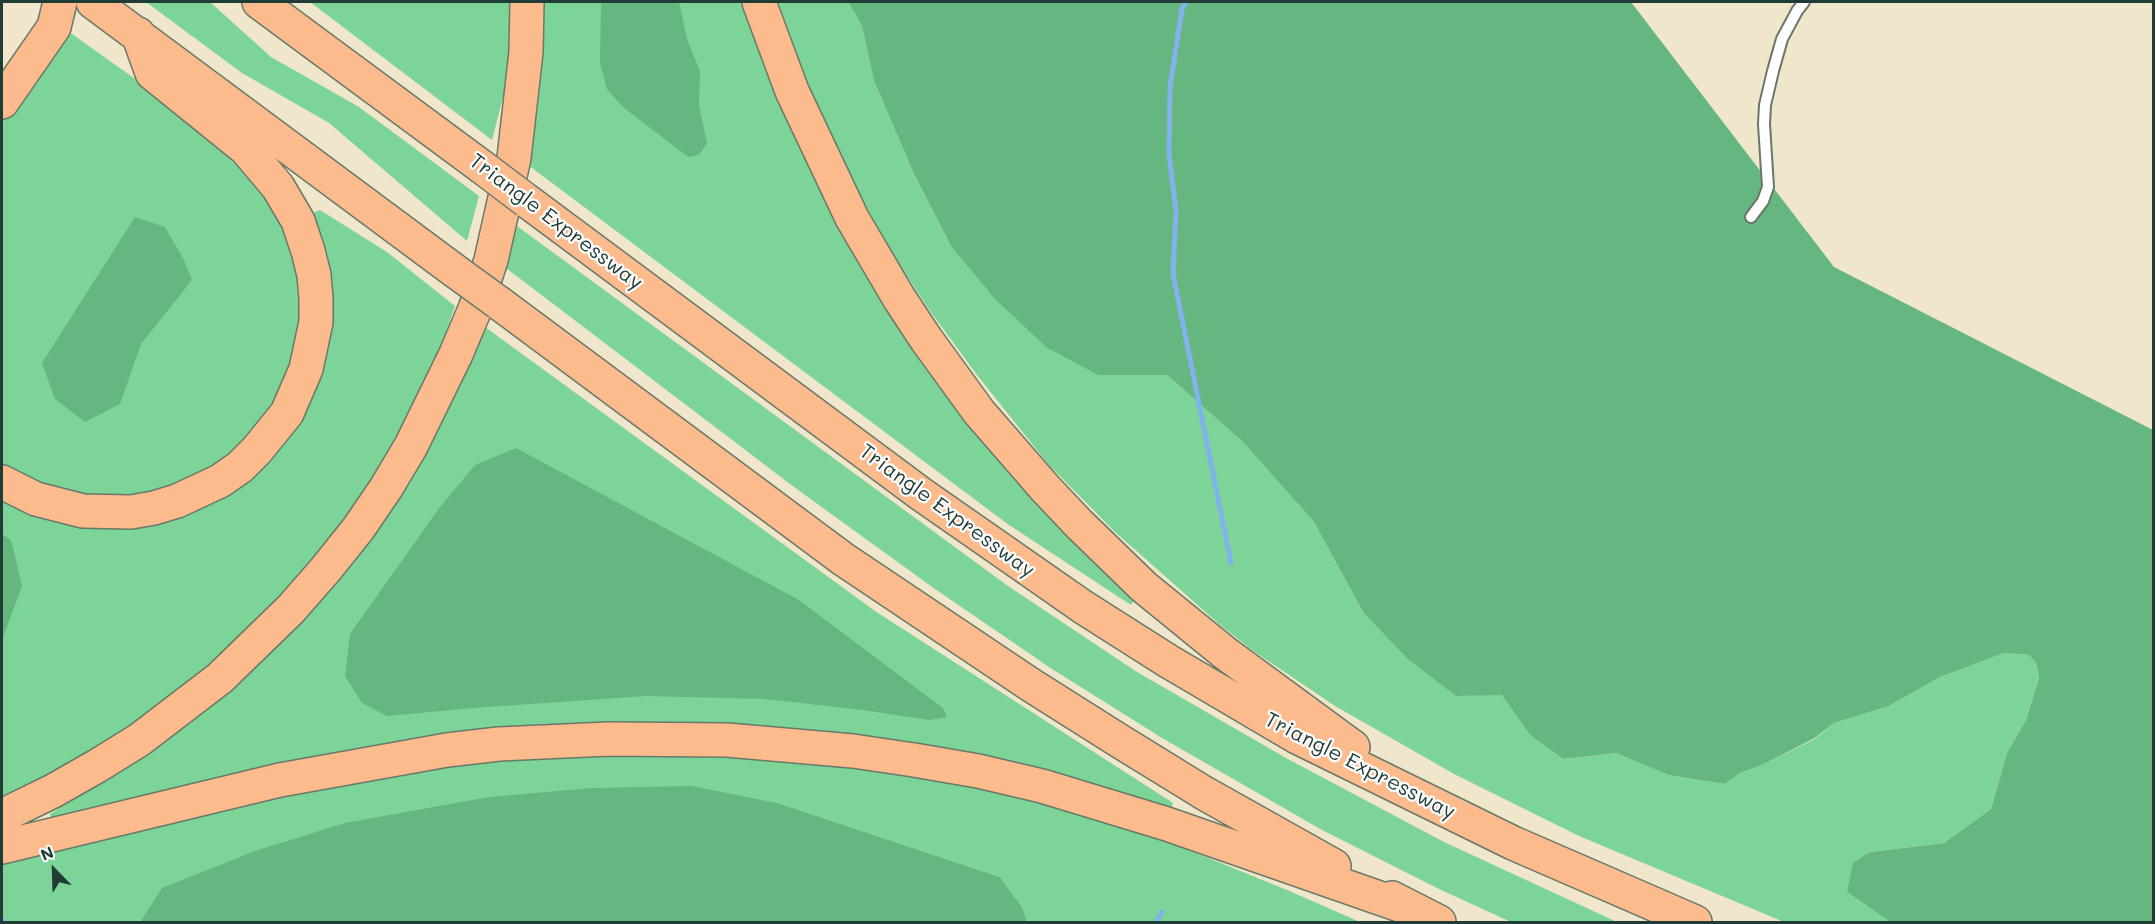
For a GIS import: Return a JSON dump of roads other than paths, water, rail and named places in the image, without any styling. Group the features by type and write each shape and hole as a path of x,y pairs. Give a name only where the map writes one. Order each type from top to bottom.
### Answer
{"highway":[{"path":"2,77 58,2"},
{"path":"2,102 54,27 58,2"},
{"path":"93,2 843,559 1031,685 1204,793 1425,916"},
{"name":"Triangle Expressway","path":"259,2 921,494 1083,607 1252,712 1297,736 1424,800 1583,875 1695,922"},
{"path":"2,816 98,766 139,740 220,678 270,630 319,577 358,529 386,488 411,446 448,373 475,309 491,260 514,158 526,52 527,2"},
{"path":"759,2 792,91 852,218 926,339 1011,450 1079,524 1183,620 1424,800"},
{"path":"2,482 36,500 83,511 130,512 177,501 220,481 240,467 257,450 287,412 306,369 315,330 316,298 314,275 298,221 278,187 246,149 152,73 138,34"},
{"path":"2,847 280,780 447,750 499,744 608,739 727,740 904,758 978,771 1042,786 1157,820 1425,916"}],"lane":[{"path":"1751,217 1763,201 1768,187 1769,174 1764,124 1765,105 1773,71 1788,25 1804,2"}],"waterway":[{"path":"1186,2 1182,9 1170,87 1169,154 1176,211 1173,274 1231,563"},
{"path":"1156,922 1162,912"}]}
